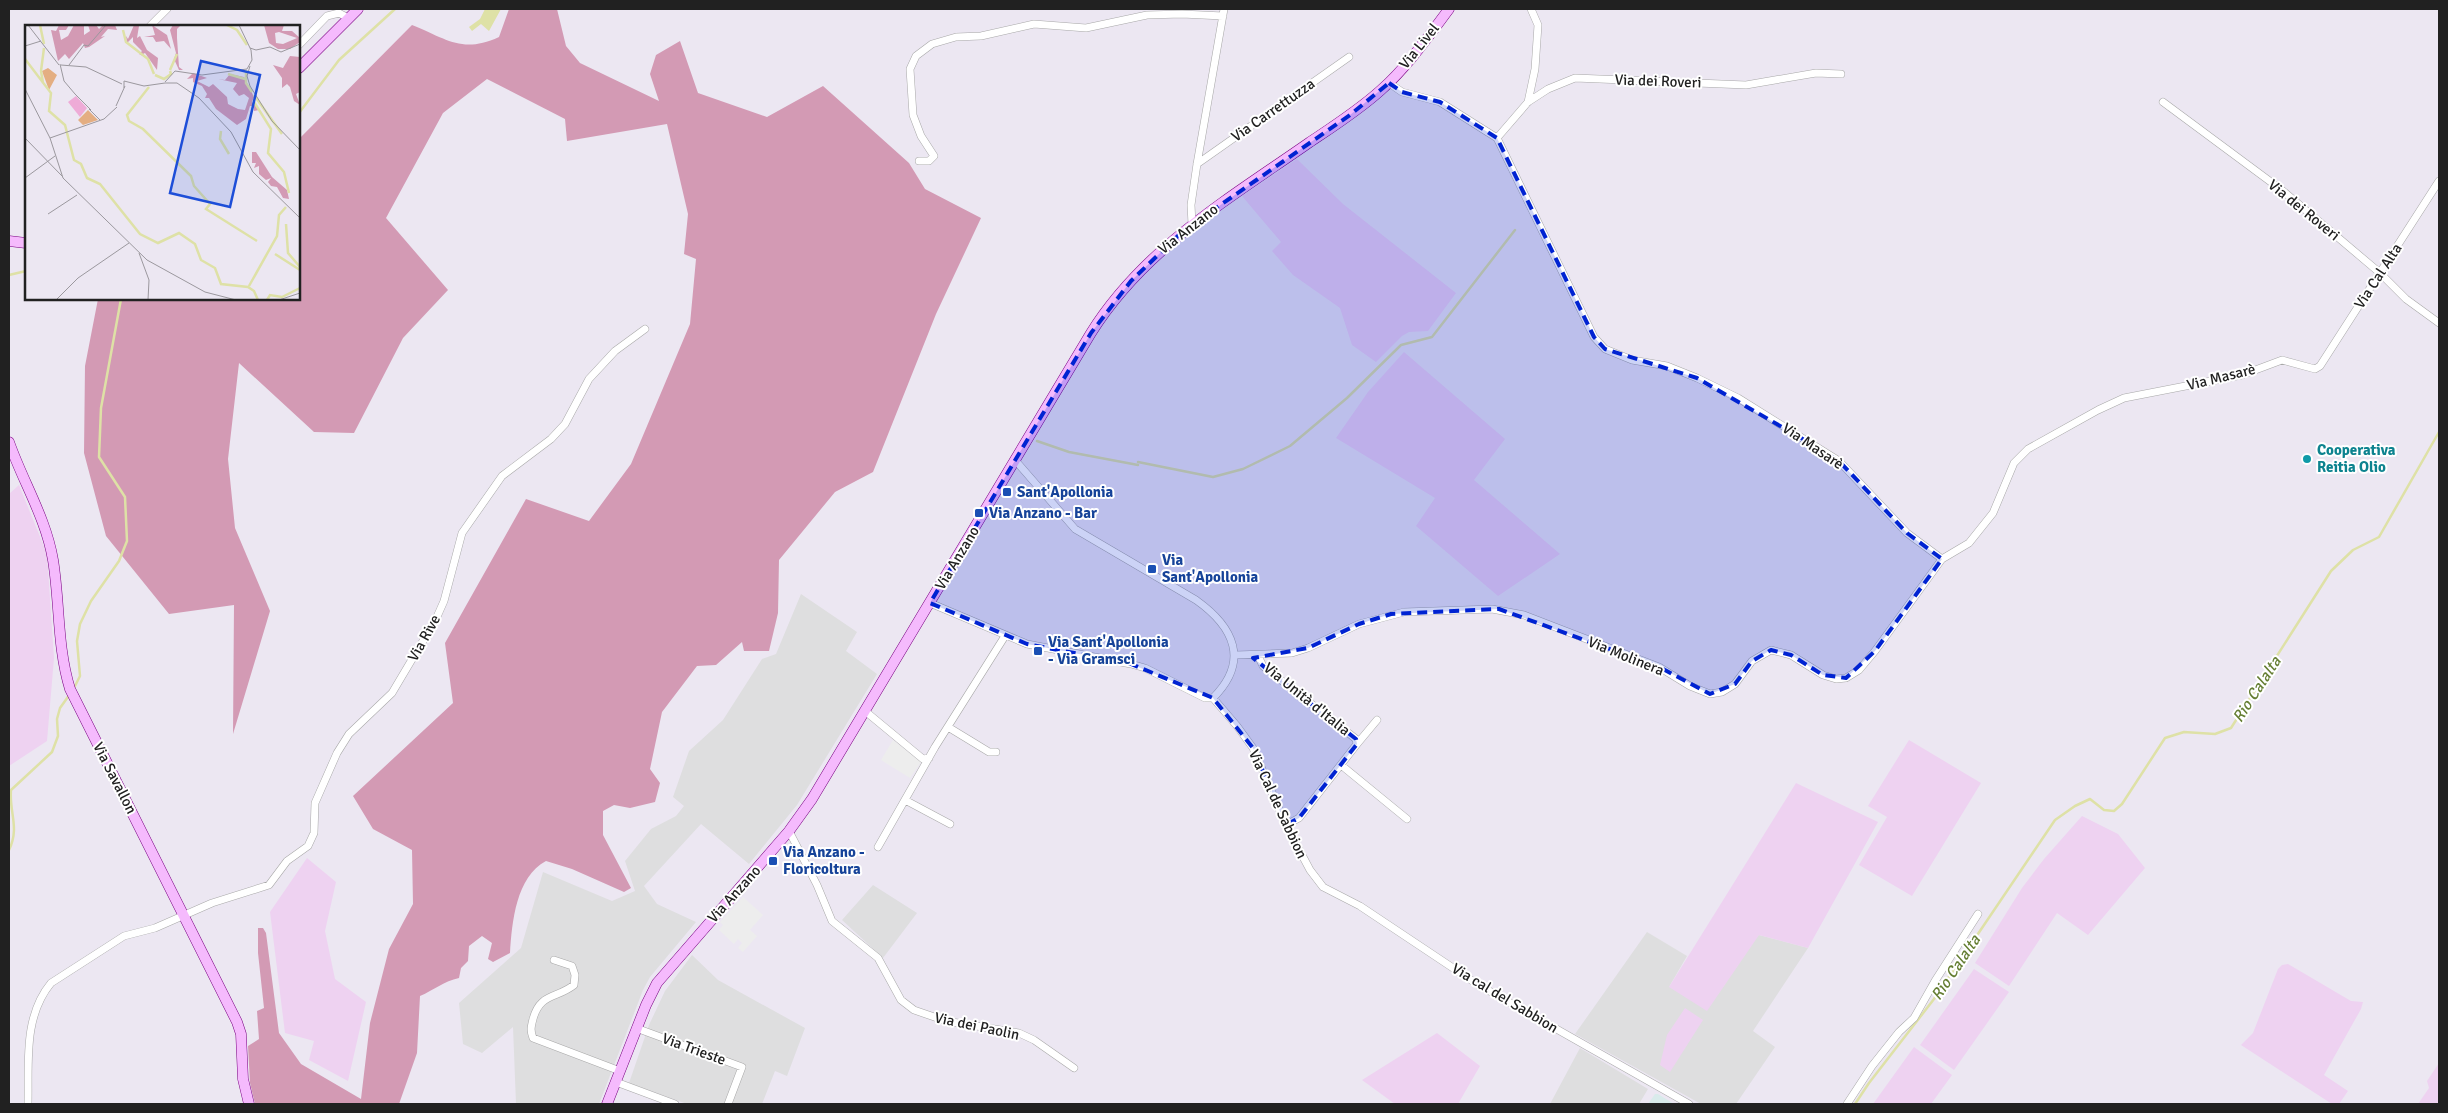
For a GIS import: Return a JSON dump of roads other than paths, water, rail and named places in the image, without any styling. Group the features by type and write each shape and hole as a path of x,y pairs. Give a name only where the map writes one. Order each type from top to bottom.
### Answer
{"main road":[{"path":"300,67 358,9"},
{"name":"Via Livel","path":"1389,83 1449,9"},
{"name":"Via Anzano","path":"608,1104 652,990 789,831 812,799 1098,320 1152,257 1192,224 1350,115 1389,83"},
{"path":"9,241 25,243"},
{"name":"Via Savallon","path":"9,442 46,530 53,560 62,652 72,693 237,1022 242,1040 243,1079 249,1104"}],"street":[{"path":"151,25 167,9"},
{"path":"1528,102 1535,69 1538,25 1531,9"},
{"path":"919,161 929,161 934,156 921,136 913,115 910,69 916,56 932,44 956,37 981,36 1034,24 1086,28 1147,15 1223,12 1191,205 1192,224"},
{"path":"300,44 328,16 340,13 348,18"},
{"name":"Via Carrettuzza","path":"1197,164 1350,57"},
{"name":"Via dei Roveri","path":"1497,138 1528,102 1548,88 1575,78 1746,85 1816,73 1841,74"},
{"path":"1389,83 1402,92 1440,102 1497,138"},
{"name":"Via dei Roveri","path":"2163,102 2283,191 2380,273 2406,299 2439,323"},
{"name":"Via Masarè","path":"1497,138 1594,337 1605,349 1632,360 1667,366 1738,398 1839,462 1907,533 1942,559 1969,543 1993,513 2014,463 2028,449 2098,410 2124,398 2242,375 2282,360 2315,369"},
{"name":"Via Cal Alta","path":"2315,369 2320,366 2439,181"},
{"name":"Via Rive","path":"28,1104 27,1054 33,1021 43,993 52,983 112,942 124,936 155,928 212,903 269,885 287,861 308,846 314,833 315,803 338,753 349,734 392,693 436,619 444,601 462,533 502,476 551,439 565,424 589,378 615,351 645,329"},
{"path":"930,603 1005,636 1042,647 1138,666 1191,692 1213,698 1230,672 1236,656 1231,639 1205,606 1075,530 1015,460"},
{"name":"Via Molinera","path":"1236,656 1292,653 1308,648 1359,624 1391,614 1404,612 1499,610 1544,622 1659,667 1690,686 1710,694 1722,692 1735,684 1752,661 1771,650 1791,656 1823,675 1836,679 1846,678 1859,670 1875,651 1942,559"},
{"path":"878,847 929,758 1005,636"},
{"name":"Via Unità d'Italia","path":"1258,656 1263,666 1356,739 1357,744 1299,818 1286,825"},
{"name":"Via Cal de Sabbion","path":"1213,698 1253,748 1286,825 1310,870 1323,887"},
{"path":"865,711 923,759 929,758"},
{"path":"1357,744 1377,720"},
{"path":"948,727 988,752 996,752"},
{"path":"1340,765 1408,819"},
{"path":"905,800 950,824"},
{"name":"Via dei Paolin","path":"789,831 832,921 878,958 902,1000 914,1010 946,1021 1019,1033 1034,1040 1074,1068"},
{"name":"Via cal del Sabbion","path":"1323,887 1360,906 1478,984 1689,1104"},
{"path":"1847,1104 1872,1066 1899,1032 1914,1018 1935,981 1978,914"},
{"path":"554,960 572,966 575,975 574,985 542,1001 536,1007 530,1031 533,1038 620,1071"},
{"name":"Via Trieste","path":"636,1028 742,1067 728,1104"},
{"path":"616,1082 675,1104"}],"waterway":[{"path":"300,112 339,60 395,9"},
{"path":"1138,462 1213,477 1243,469 1290,446 1347,398 1401,345 1432,337 1515,230"},
{"path":"9,275 25,271"},
{"path":"73,690 80,676 77,641 80,624 91,601 119,561 127,541 125,497 99,457 101,408 121,300"},
{"name":"Rio Calalta","path":"1855,1104 1934,999 2055,820 2075,806 2090,799 2104,810 2114,811 2122,804 2165,738 2184,732 2215,734 2231,728 2331,571 2353,550 2379,537 2439,432"},
{"path":"1037,441 1069,452 1138,465"},
{"path":"9,850 14,834 11,790 52,752 58,736 57,719 60,708 70,694"}],"place":[{"name":"Cooperativa Reitia Olio","path":"2307,459"},
{"name":"Sant'Apollonia","path":"1007,492"},
{"name":"Via Anzano - Bar","path":"979,513"},
{"name":"Via Sant'Apollonia","path":"1152,569"},
{"name":"Via Sant'Apollonia - Via Gramsci","path":"1038,651"},
{"name":"Via Anzano - Floricoltura","path":"773,861"}]}
